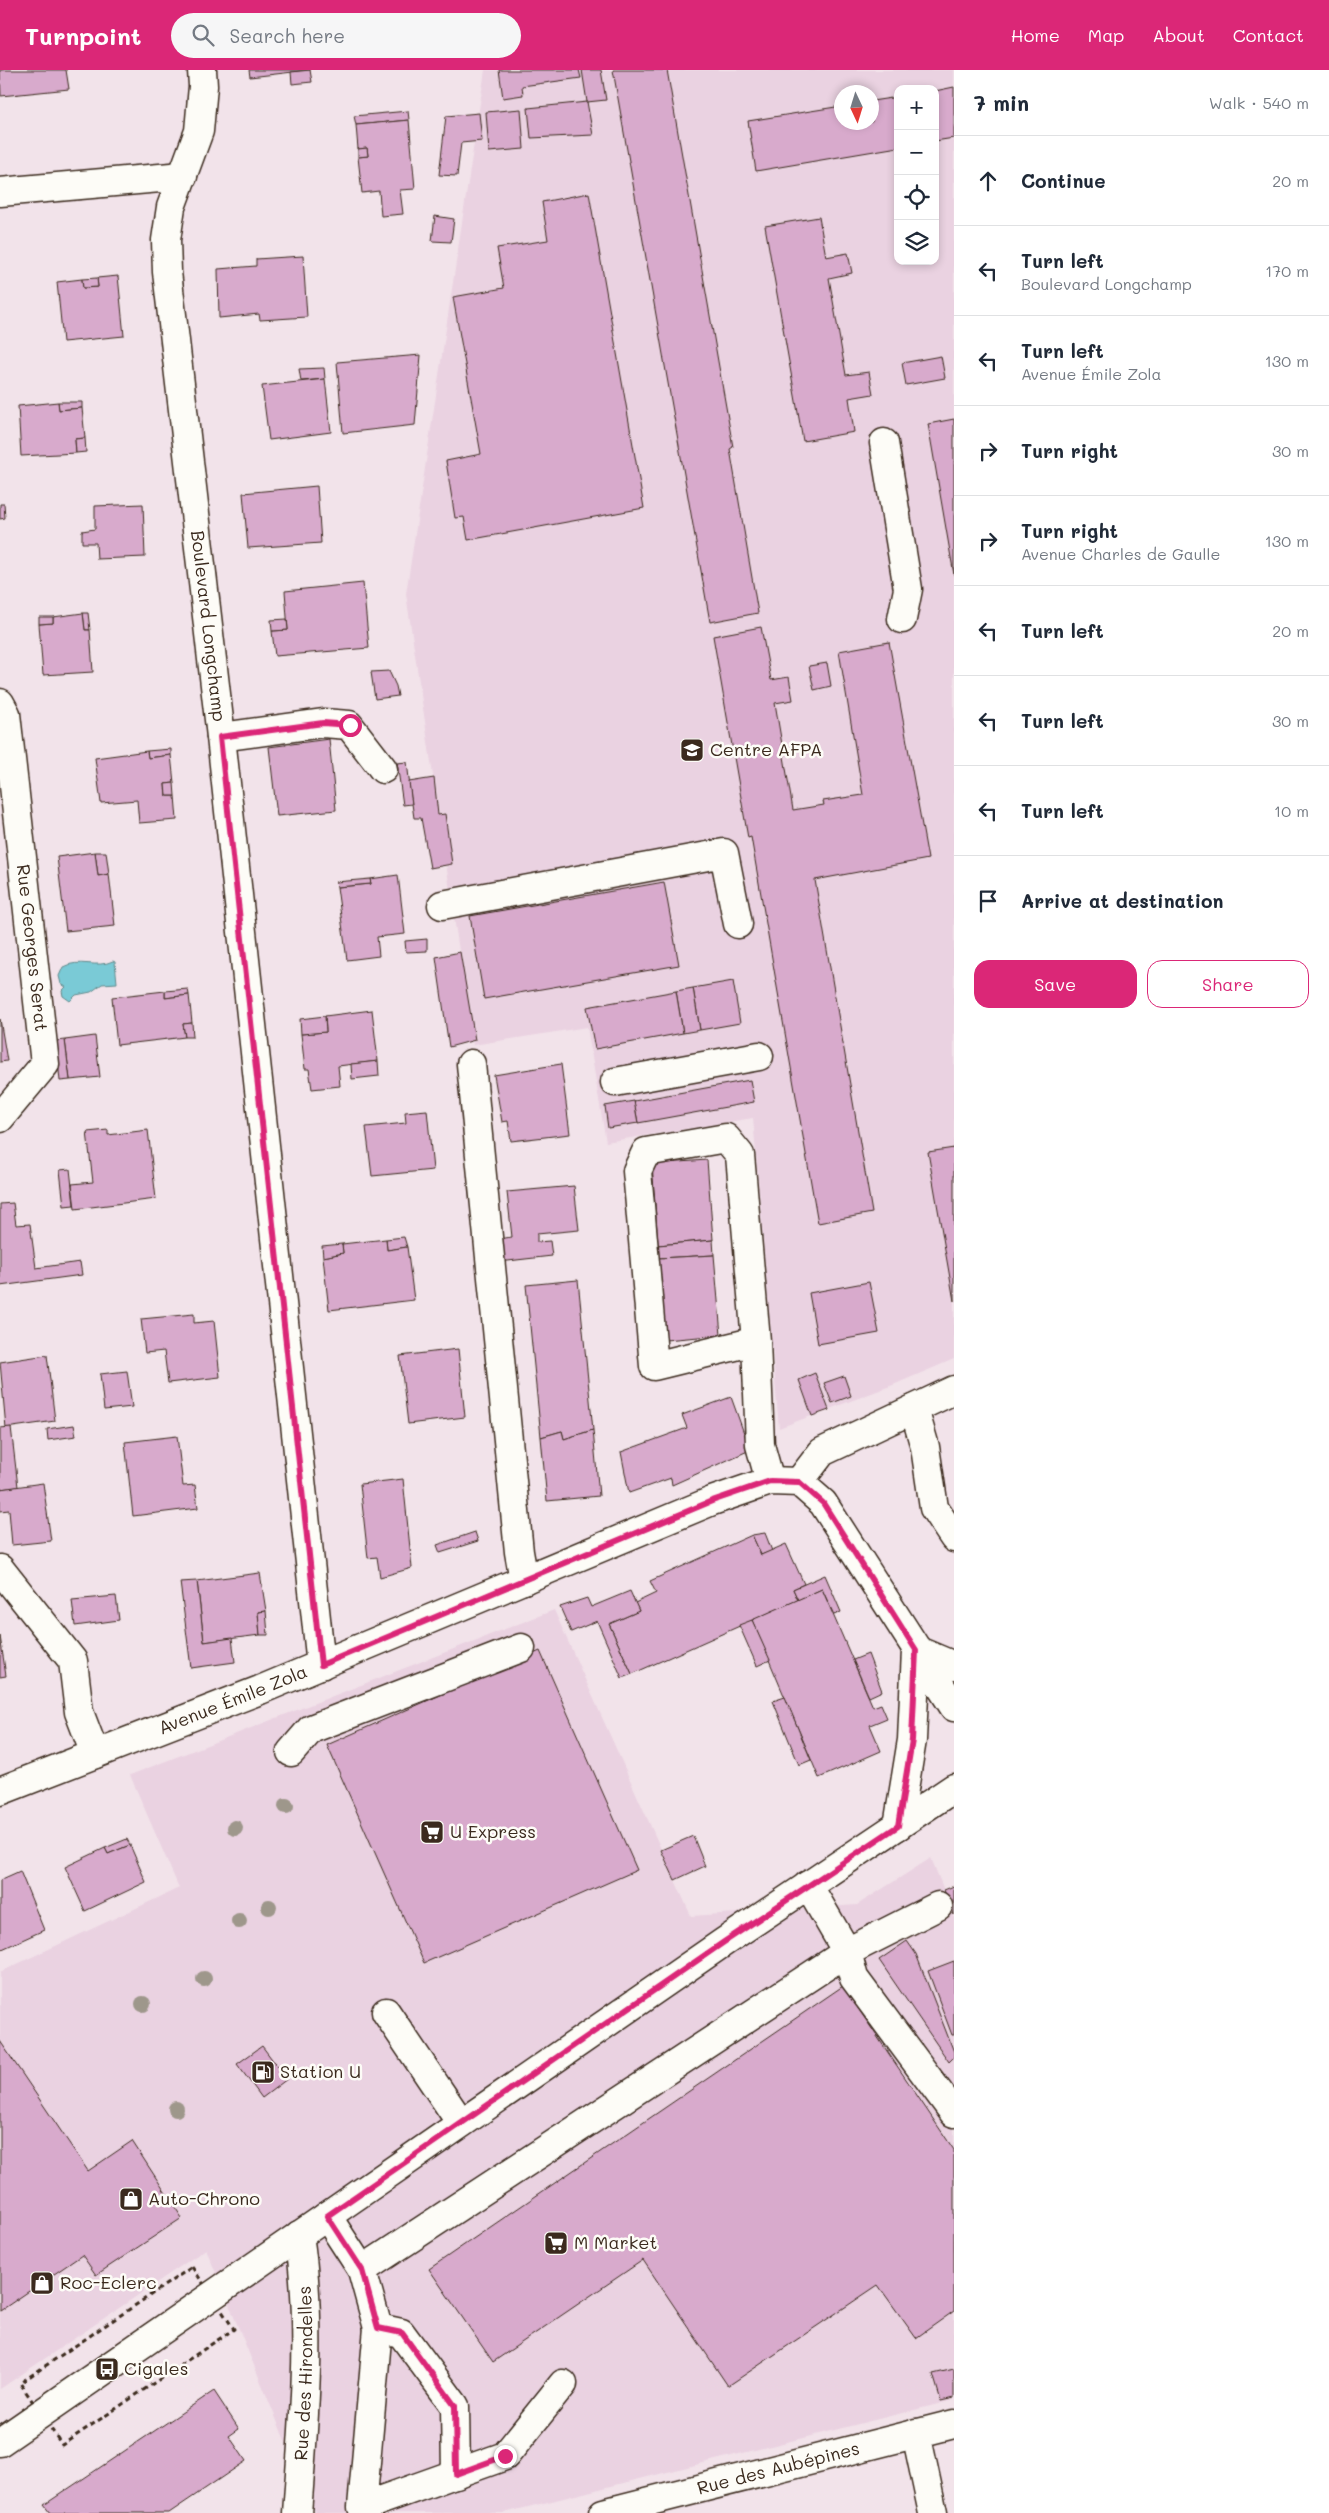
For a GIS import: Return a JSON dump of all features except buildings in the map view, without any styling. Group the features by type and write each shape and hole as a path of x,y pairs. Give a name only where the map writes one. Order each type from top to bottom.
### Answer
{"street":[{"name":"Boulevard Longchamp","path":"202,70 204,86 199,131 170,207 166,240 167,272 220,737 321,1665"},
{"path":"0,192 183,176"},
{"path":"884,443 908,589 902,619"},
{"name":"Rue Georges Serat","path":"0,703 6,714 8,815 45,1064 0,1118"},
{"path":"220,737 323,723 350,725 383,769"},
{"path":"442,905 724,853 738,924"},
{"path":"615,1082 759,1056"},
{"path":"471,1064 519,1552 524,1580"},
{"path":"756,1341 654,1366 637,1171 646,1152 726,1138 740,1155 756,1341 760,1445 770,1481"},
{"path":"954,1390 822,1452 799,1482 823,1503 954,1707"},
{"path":"914,1408 925,1447 934,1508 954,1538"},
{"name":"Avenue Émile Zola","path":"0,1791 321,1665 712,1501 770,1481 799,1482"},
{"path":"0,1569 73,1661 79,1712 95,1754"},
{"path":"291,1752 311,1729 521,1648"},
{"path":"916,1650 954,1666"},
{"path":"898,1826 912,1740 916,1650"},
{"path":"0,2442 808,1885 954,1788"},
{"path":"808,1885 847,1952 854,1978 954,2113"},
{"path":"362,2270 847,1952 938,1906"},
{"path":"386,2012 461,2123"},
{"path":"327,2216 362,2270 378,2328 362,2507 505,2456 563,2384"},
{"name":"Rue des Hirondelles","path":"297,2513 306,2395 306,2279 299,2235"},
{"path":"378,2328 402,2333 455,2406 456,2474"},
{"name":"Rue des Aubépines","path":"603,2513 954,2424"},
{"path":"916,2434 933,2513"}],"shaded area":[{"name":"Centre AFPA","path":"485,70 954,70 954,1359 893,1385 779,1428 753,1118 606,1142 587,1027 473,1045 406,594"},
{"path":"554,1610 691,1916 857,1905 931,1858 954,1915 954,2400 504,2513 315,2513 206,2249 0,2389 0,1972 179,1888 130,1775"}],"water":[{"path":"115,962 117,983 102,984 91,992 76,995 70,1001 63,996 62,991 66,987 61,984 59,976 63,967 75,963 101,964"}],"place":[{"name":"Centre AFPA","path":"692,750"},
{"name":"U Express","path":"432,1832"},
{"name":"Station U","path":"263,2072"},
{"name":"Auto-Chrono","path":"131,2199"},
{"name":"M Market","path":"556,2243"},
{"name":"Roc-Eclerc","path":"42,2283"},
{"name":"Cigales","path":"107,2369"}],"route":[{"path":"350,725 323,723 220,737 321,1665 712,1501 770,1481 799,1482 823,1503 916,1650 912,1740 898,1826 724,1942 327,2216 362,2270 378,2328 402,2333 455,2406 456,2474 505,2456"}]}
